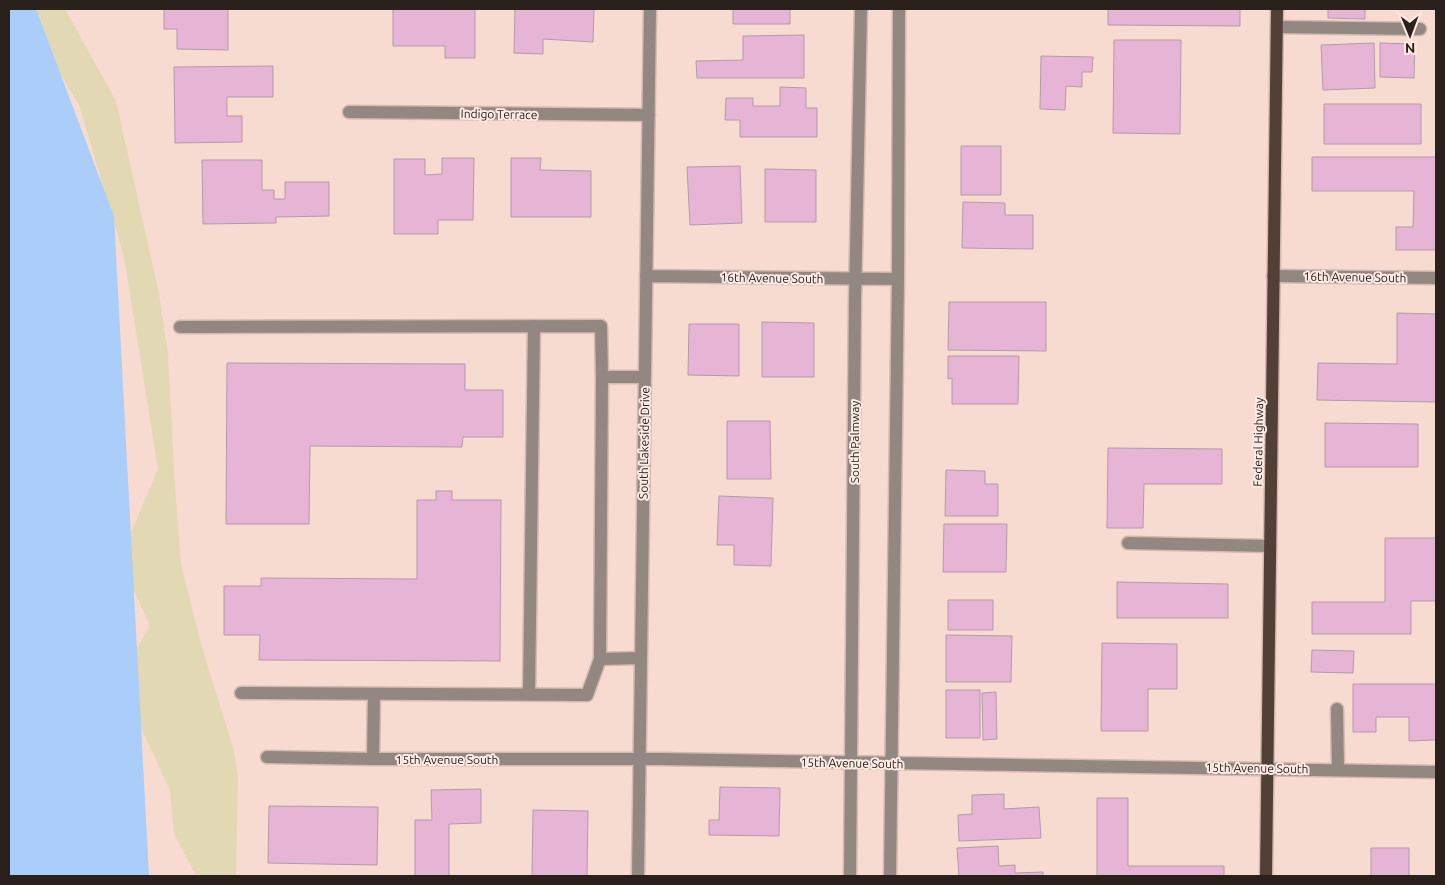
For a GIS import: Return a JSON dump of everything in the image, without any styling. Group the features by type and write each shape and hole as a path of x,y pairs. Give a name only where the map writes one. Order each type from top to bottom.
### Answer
{"main road":[{"name":"Federal Highway","path":"1266,876 1277,9"}],"street":[{"name":"South Lakeside Drive","path":"638,876 650,9"},
{"name":"South Palmway","path":"850,876 855,278 861,9"},
{"path":"890,876 898,279 899,9"},
{"path":"1277,27 1420,28"},
{"name":"Indigo Terrace","path":"349,112 649,115"},
{"name":"16th Avenue South","path":"646,276 898,279"},
{"name":"16th Avenue South","path":"1273,276 1436,278"},
{"path":"180,326 600,326 602,376 600,658 587,695 241,693"},
{"path":"529,694 534,326"},
{"path":"602,376 645,377"},
{"path":"1128,543 1270,546"},
{"path":"600,658 641,658"},
{"path":"374,694 374,759"},
{"path":"1337,709 1338,770"},
{"name":"15th Avenue South","path":"267,757 639,759 1436,772"}],"sand":[{"path":"22,9 65,9 116,101 159,294 168,354 181,564 201,644 234,751 238,777 236,876 196,876 174,834 170,790 118,679 150,626 120,559 158,469 124,257 79,105"}],"water":[{"path":"9,9 36,9 114,216 149,876 9,876"}],"building":[{"path":"164,9 228,9 228,50 177,49 177,29 164,29"},
{"path":"393,9 475,9 475,58 445,58 445,46 393,46"},
{"path":"515,9 594,9 593,42 543,39 543,54 514,53"},
{"path":"733,9 790,9 790,24 733,24"},
{"path":"1108,9 1240,9 1240,26 1108,25"},
{"path":"1328,9 1365,9 1365,19 1328,18"},
{"path":"804,35 804,78 697,78 696,61 743,60 743,36"},
{"path":"1114,40 1181,40 1180,134 1113,133"},
{"path":"1374,43 1375,88 1323,90 1321,45"},
{"path":"1380,43 1415,44 1414,78 1380,77"},
{"path":"1041,56 1093,57 1092,72 1082,72 1082,87 1066,86 1065,110 1040,109"},
{"path":"273,66 273,97 227,97 227,116 242,116 242,142 175,143 174,67"},
{"path":"780,87 806,88 806,108 817,108 817,137 740,137 740,120 725,120 726,98 753,98 753,106 780,106"},
{"path":"1324,104 1421,104 1421,144 1324,144"},
{"path":"961,146 1001,146 1001,195 961,195"},
{"path":"1312,157 1436,157 1436,250 1396,250 1396,227 1413,227 1414,191 1312,191"},
{"path":"442,158 474,158 473,220 438,220 438,234 394,234 394,159 425,159 425,175 442,174"},
{"path":"511,158 541,158 540,170 591,171 591,217 511,217"},
{"path":"202,160 262,160 262,190 274,190 274,199 285,199 285,182 329,182 329,216 276,217 276,223 203,224"},
{"path":"740,166 742,223 690,225 687,167"},
{"path":"765,169 816,170 816,222 765,222"},
{"path":"963,202 1005,203 1005,215 1033,215 1033,249 962,248"},
{"path":"949,302 1046,302 1046,351 948,350"},
{"path":"1397,313 1436,314 1436,402 1317,400 1318,363 1397,364"},
{"path":"762,322 814,323 814,377 762,377"},
{"path":"689,324 739,324 739,376 688,375"},
{"path":"948,356 1019,356 1018,404 952,404 952,378 948,379"},
{"path":"227,363 465,364 465,390 503,390 503,437 463,437 462,447 310,446 309,524 226,524"},
{"path":"727,421 770,421 771,479 727,479"},
{"path":"1325,423 1418,424 1418,467 1325,467"},
{"path":"1108,448 1222,449 1222,484 1144,484 1143,528 1107,528"},
{"path":"946,470 985,471 985,484 998,484 998,516 945,516"},
{"path":"436,491 452,491 452,500 501,500 500,661 259,660 260,635 224,635 224,586 261,586 261,578 417,579 417,500 436,500"},
{"path":"719,496 773,498 771,566 734,565 734,545 717,545"},
{"path":"944,524 1007,524 1006,572 943,572"},
{"path":"1385,538 1436,538 1436,601 1411,601 1411,634 1312,634 1312,602 1385,602"},
{"path":"1117,582 1228,584 1228,618 1117,618"},
{"path":"948,600 993,600 993,630 948,630"},
{"path":"946,635 1012,636 1011,682 946,682"},
{"path":"1102,643 1177,644 1177,689 1148,689 1148,731 1101,731"},
{"path":"1312,650 1354,651 1353,673 1311,672"},
{"path":"1353,684 1436,684 1436,740 1409,741 1409,717 1376,717 1376,732 1353,732"},
{"path":"946,690 980,690 980,738 946,738"},
{"path":"996,692 997,739 983,740 982,693"},
{"path":"720,787 780,788 779,836 709,835 709,820 719,820"},
{"path":"481,789 481,823 449,824 449,876 415,876 415,820 432,820 431,790"},
{"path":"1004,794 1004,809 1039,807 1041,838 959,841 958,815 972,814 972,795"},
{"path":"1097,798 1128,798 1128,866 1224,866 1224,876 1097,876"},
{"path":"269,806 378,807 377,865 268,863"},
{"path":"533,810 588,811 587,876 532,876"},
{"path":"998,846 999,866 1015,865 1015,873 1043,872 1043,876 959,876 957,848"},
{"path":"1371,848 1409,848 1409,876 1371,876"}]}
